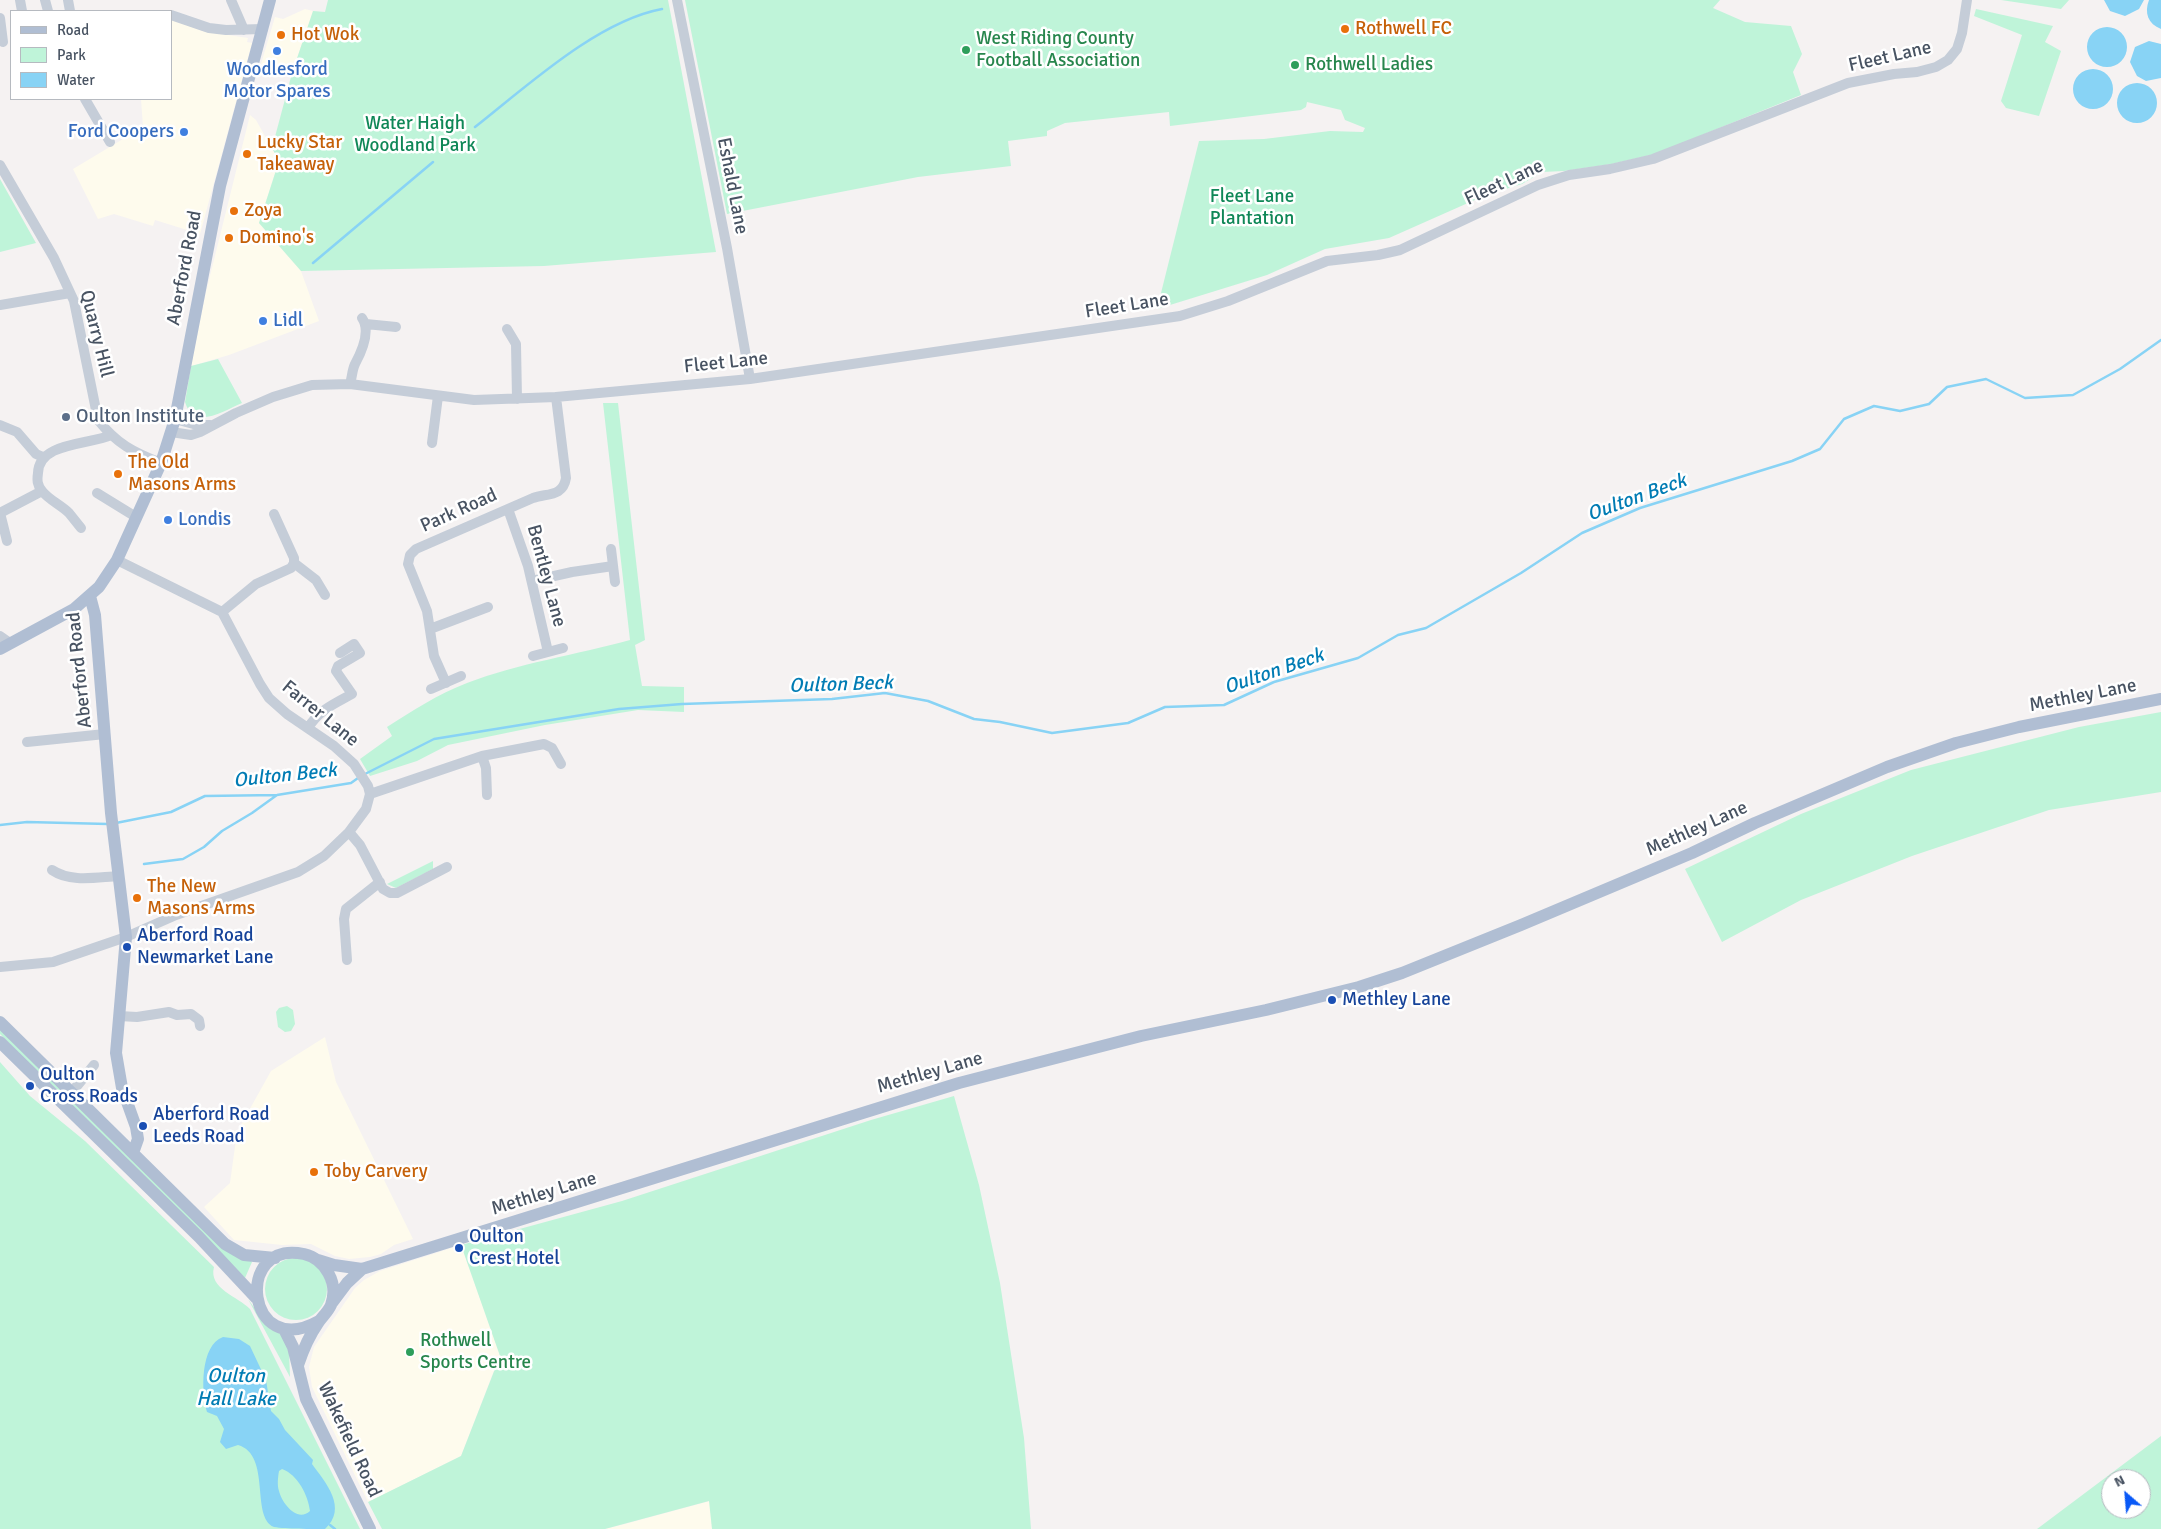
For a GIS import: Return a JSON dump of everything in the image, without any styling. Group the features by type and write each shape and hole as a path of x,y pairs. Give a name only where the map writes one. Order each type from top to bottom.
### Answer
{"main road":[{"name":"Aberford Road","path":"133,1153 138,1139 136,1127 122,1088 116,1053 126,937 111,813 95,615 90,596 104,580 117,560 161,463 175,419 220,186 270,0"},
{"path":"3,643 58,619 90,596"},
{"name":"Methley Lane","path":"318,1260 334,1266 362,1269 960,1083 1141,1036 1266,1010 1359,987 1402,973 1530,921 1692,853 1755,823 1887,767 1956,742 2019,727 2161,699"},
{"path":"0,1022 230,1248 249,1256 274,1258 294,1252 311,1256 322,1263 331,1278 334,1292 331,1304 307,1340 298,1365"},
{"path":"0,1042 200,1237 256,1298 264,1315 273,1323 284,1329 298,1330 307,1328 319,1321"},
{"path":"256,1298 260,1272 274,1258"},
{"name":"Methley Lane","path":"331,1304 362,1269"},
{"name":"Wakefield Road","path":"284,1329 294,1347 306,1399 370,1529"}],"street":[{"path":"232,0 244,30"},
{"name":"Eshald Lane","path":"677,0 727,248 750,379"},
{"name":"Fleet Lane","path":"171,432 191,434 212,426 245,409 292,390 312,385 350,384 474,400 556,397 750,379 1163,320 1228,302 1327,261 1400,250 1538,185 1555,179 1654,159 1848,83 1894,74 1917,72 1936,67 1948,60 1957,49 1968,0"},
{"path":"172,15 209,28 263,29"},
{"path":"0,18 4,41"},
{"path":"85,100 110,142"},
{"name":"Quarry Hill","path":"0,165 54,258 74,301 98,420 110,435 137,453 161,463"},
{"path":"0,305 70,293"},
{"path":"350,384 354,365 362,353 364,321 396,327"},
{"path":"506,328 516,344 517,399"},
{"path":"432,442 438,396"},
{"name":"Park Road","path":"446,683 434,656 424,601 409,568 410,555 416,549 508,509 539,496 558,492 565,484 566,478 556,397"},
{"path":"175,419 197,425 212,426"},
{"path":"0,425 17,432 36,454 43,457"},
{"path":"81,528 69,513 42,491 37,483 38,469 43,457 64,446 96,441 110,435"},
{"path":"8,541 0,513 42,491"},
{"path":"97,493 136,517"},
{"name":"Bentley Lane","path":"508,509 520,540 532,582 548,652"},
{"path":"117,560 222,612 256,584 291,568 294,564 294,558 274,514"},
{"path":"611,549 615,582"},
{"path":"294,564 316,580 325,595"},
{"path":"532,582 572,572 613,566"},
{"path":"430,629 488,607"},
{"name":"Farrer Lane","path":"222,612 264,691 280,709 347,757 366,782 370,794"},
{"path":"308,728 315,716 324,709 352,694 336,671 338,666 360,653 354,644 340,653"},
{"name":"Bentley Lane","path":"533,656 563,648"},
{"path":"431,689 461,676"},
{"path":"27,742 105,734"},
{"path":"0,967 53,962 126,937 176,915 305,869 324,856 349,832 366,809 370,794 482,756 544,744 552,748 561,764"},
{"path":"482,756 486,768 487,795"},
{"path":"349,832 360,845 386,892 397,893 447,867"},
{"path":"52,870 65,877 119,876"},
{"path":"347,960 344,919 346,909 380,882"},
{"path":"119,1016 137,1017 169,1012 177,1015 191,1014 199,1020 200,1026"},
{"path":"72,1092 94,1065"}],"shaded area":[{"path":"305,9 313,11 292,73 261,64 275,17 283,19"},
{"path":"172,19 202,31 248,38 247,42 252,43 200,234 155,220 153,226 114,214 98,219 73,169 143,127 141,100 172,100"},
{"path":"250,115 256,120 279,161 259,223 301,271 319,321 229,355 191,366 206,292"},
{"path":"325,1037 336,1082 413,1239 394,1245 381,1254 370,1257 349,1259 335,1256 311,1244 282,1245 234,1240 204,1207 230,1183 237,1132 271,1071"},
{"path":"461,1245 500,1355 461,1456 368,1502 312,1387 309,1367 314,1347 355,1288 364,1280 380,1271"},
{"path":"710,1501 712,1529 605,1529 625,1524"}],"green space":[{"name":"Water Haigh Woodland Park","path":"328,0 668,0 716,252 544,266 301,271 259,223 279,161 272,148 292,73 313,11 325,12"},
{"name":"Fleet Lane Plantation","path":"685,0 1720,0 1713,8 1745,22 1791,26 1802,54 1793,72 1801,95 1655,154 1612,164 1564,171 1542,172 1522,184 1486,195 1389,238 1325,249 1267,275 1157,309 1199,141 1264,139 1330,131 1363,132 1365,128 1345,120 1341,110 1307,102 1306,107 1301,110 1170,126 1169,112 1065,123 1047,131 1047,136 1008,141 1011,166 918,177 727,214"},
{"path":"2001,0 2069,0 2061,9"},
{"path":"1976,9 2053,26 2045,42 2061,51 2039,116 2006,108 2001,101 2022,35 1974,16"},
{"path":"0,179 36,243 0,252"},
{"path":"218,359 242,403 218,414 202,417 195,416 189,411 185,402 191,366"},
{"path":"603,403 618,403 645,640 635,645 642,686 684,687 684,712 638,710 545,725 448,745 417,761 370,776 360,759 392,736 387,727 456,687 507,670 630,640"},
{"path":"2161,712 2161,792 2049,810 1912,856 1801,900 1722,942 1685,869 1801,814 1911,770 2079,727"},
{"path":"433,861 433,869 396,888 387,884"},
{"path":"287,1006 293,1010 295,1024 291,1031 285,1032 278,1027 276,1012 279,1008"},
{"path":"0,1029 252,1262 245,1278 153,1184 0,1034"},
{"path":"0,1062 30,1096 85,1141 214,1267 213,1275 220,1287 250,1309 360,1529 0,1529"},
{"path":"954,1096 979,1185 1000,1283 1024,1438 1031,1529 712,1529 709,1501 605,1529 382,1529 368,1502 461,1456 500,1356 461,1245 622,1201 871,1120"},
{"path":"296,1258 313,1263 318,1267 322,1272 327,1289 322,1306 318,1311 313,1315 296,1320 279,1315 274,1311 270,1306 265,1289 270,1272 274,1267 279,1263"},
{"path":"248,1299 258,1313 280,1332 289,1351 290,1377"},
{"path":"2161,1436 2161,1529 2037,1529 2101,1481 2101,1519 2151,1519 2151,1469 2117,1469"}],"water":[{"path":"2104,0 2144,0 2139,9 2125,16 2110,11"},
{"path":"2149,0 2161,0 2161,29 2148,18"},
{"path":"2111,27 2118,30 2124,36 2127,47 2126,55 2118,64 2111,67 2103,67 2096,64 2088,55 2087,43 2090,36 2099,28"},
{"path":"2149,41 2161,44 2161,78 2146,81 2137,76 2130,62 2135,47"},
{"path":"2097,69 2104,72 2110,78 2113,89 2112,97 2104,106 2097,109 2089,109 2082,106 2074,97 2073,85 2076,78 2085,70"},
{"path":"2141,83 2148,86 2154,92 2157,103 2156,111 2148,120 2141,123 2133,123 2126,120 2118,111 2117,99 2120,92 2129,84"},
{"name":"Oulton Hall Lake","path":"223,1337 239,1339 250,1346 266,1380 271,1411 279,1419 285,1430 313,1460 312,1464 332,1496 335,1504 335,1513 332,1521 325,1529 274,1527 267,1521 263,1511 255,1461 248,1451 238,1445 226,1449 220,1442 224,1429 217,1416 207,1412 203,1382 206,1359 215,1342","holes":["282,1469 288,1472 301,1486 307,1499 310,1511 305,1514 295,1513 283,1501 278,1486 279,1471"]}],"waterway":[{"path":"475,127 539,75 588,41 637,16 662,9"},
{"path":"313,263 433,162"},
{"name":"Oulton Beck","path":"363,775 434,739 619,709 682,704 832,699 885,693 928,701 974,719 1000,722 1052,733 1128,723 1165,707 1224,705 1274,682 1358,658 1398,635 1426,628 1521,573 1582,533 1640,508 1792,461 1820,449 1844,419 1874,406 1900,411 1929,404 1947,387 1986,379 2025,398 2073,395 2120,369 2161,340"},
{"name":"Oulton Beck","path":"116,823 171,812 205,796 277,795 351,783 358,778"},
{"path":"144,864 183,859 204,847 222,831 277,795"},
{"name":"Oulton Beck","path":"0,825 27,822 108,824"},
{"path":"330,1525 335,1529"}],"place":[{"name":"Rothwell FC","path":"1345,29"},
{"name":"Hot Wok","path":"281,35"},
{"name":"West Riding County Football Association","path":"966,50"},
{"name":"Woodlesford Motor Spares","path":"277,51"},
{"name":"Rothwell Ladies","path":"1295,65"},
{"name":"Ford Coopers","path":"184,132"},
{"name":"Lucky Star Takeaway","path":"247,154"},
{"name":"Zoya","path":"234,211"},
{"name":"Domino's","path":"229,238"},
{"name":"Lidl","path":"263,321"},
{"name":"Oulton Institute","path":"66,417"},
{"name":"The Old Masons Arms","path":"118,474"},
{"name":"Londis","path":"168,520"},
{"name":"The New Masons Arms","path":"137,898"},
{"name":"Aberford Road Newmarket Lane","path":"127,947"},
{"name":"Methley Lane","path":"1332,1000"},
{"name":"Oulton Cross Roads","path":"30,1086"},
{"name":"Aberford Road Leeds Road","path":"143,1126"},
{"name":"Toby Carvery","path":"314,1172"},
{"name":"Oulton Crest Hotel","path":"459,1248"},
{"name":"Rothwell Sports Centre","path":"410,1352"}]}
